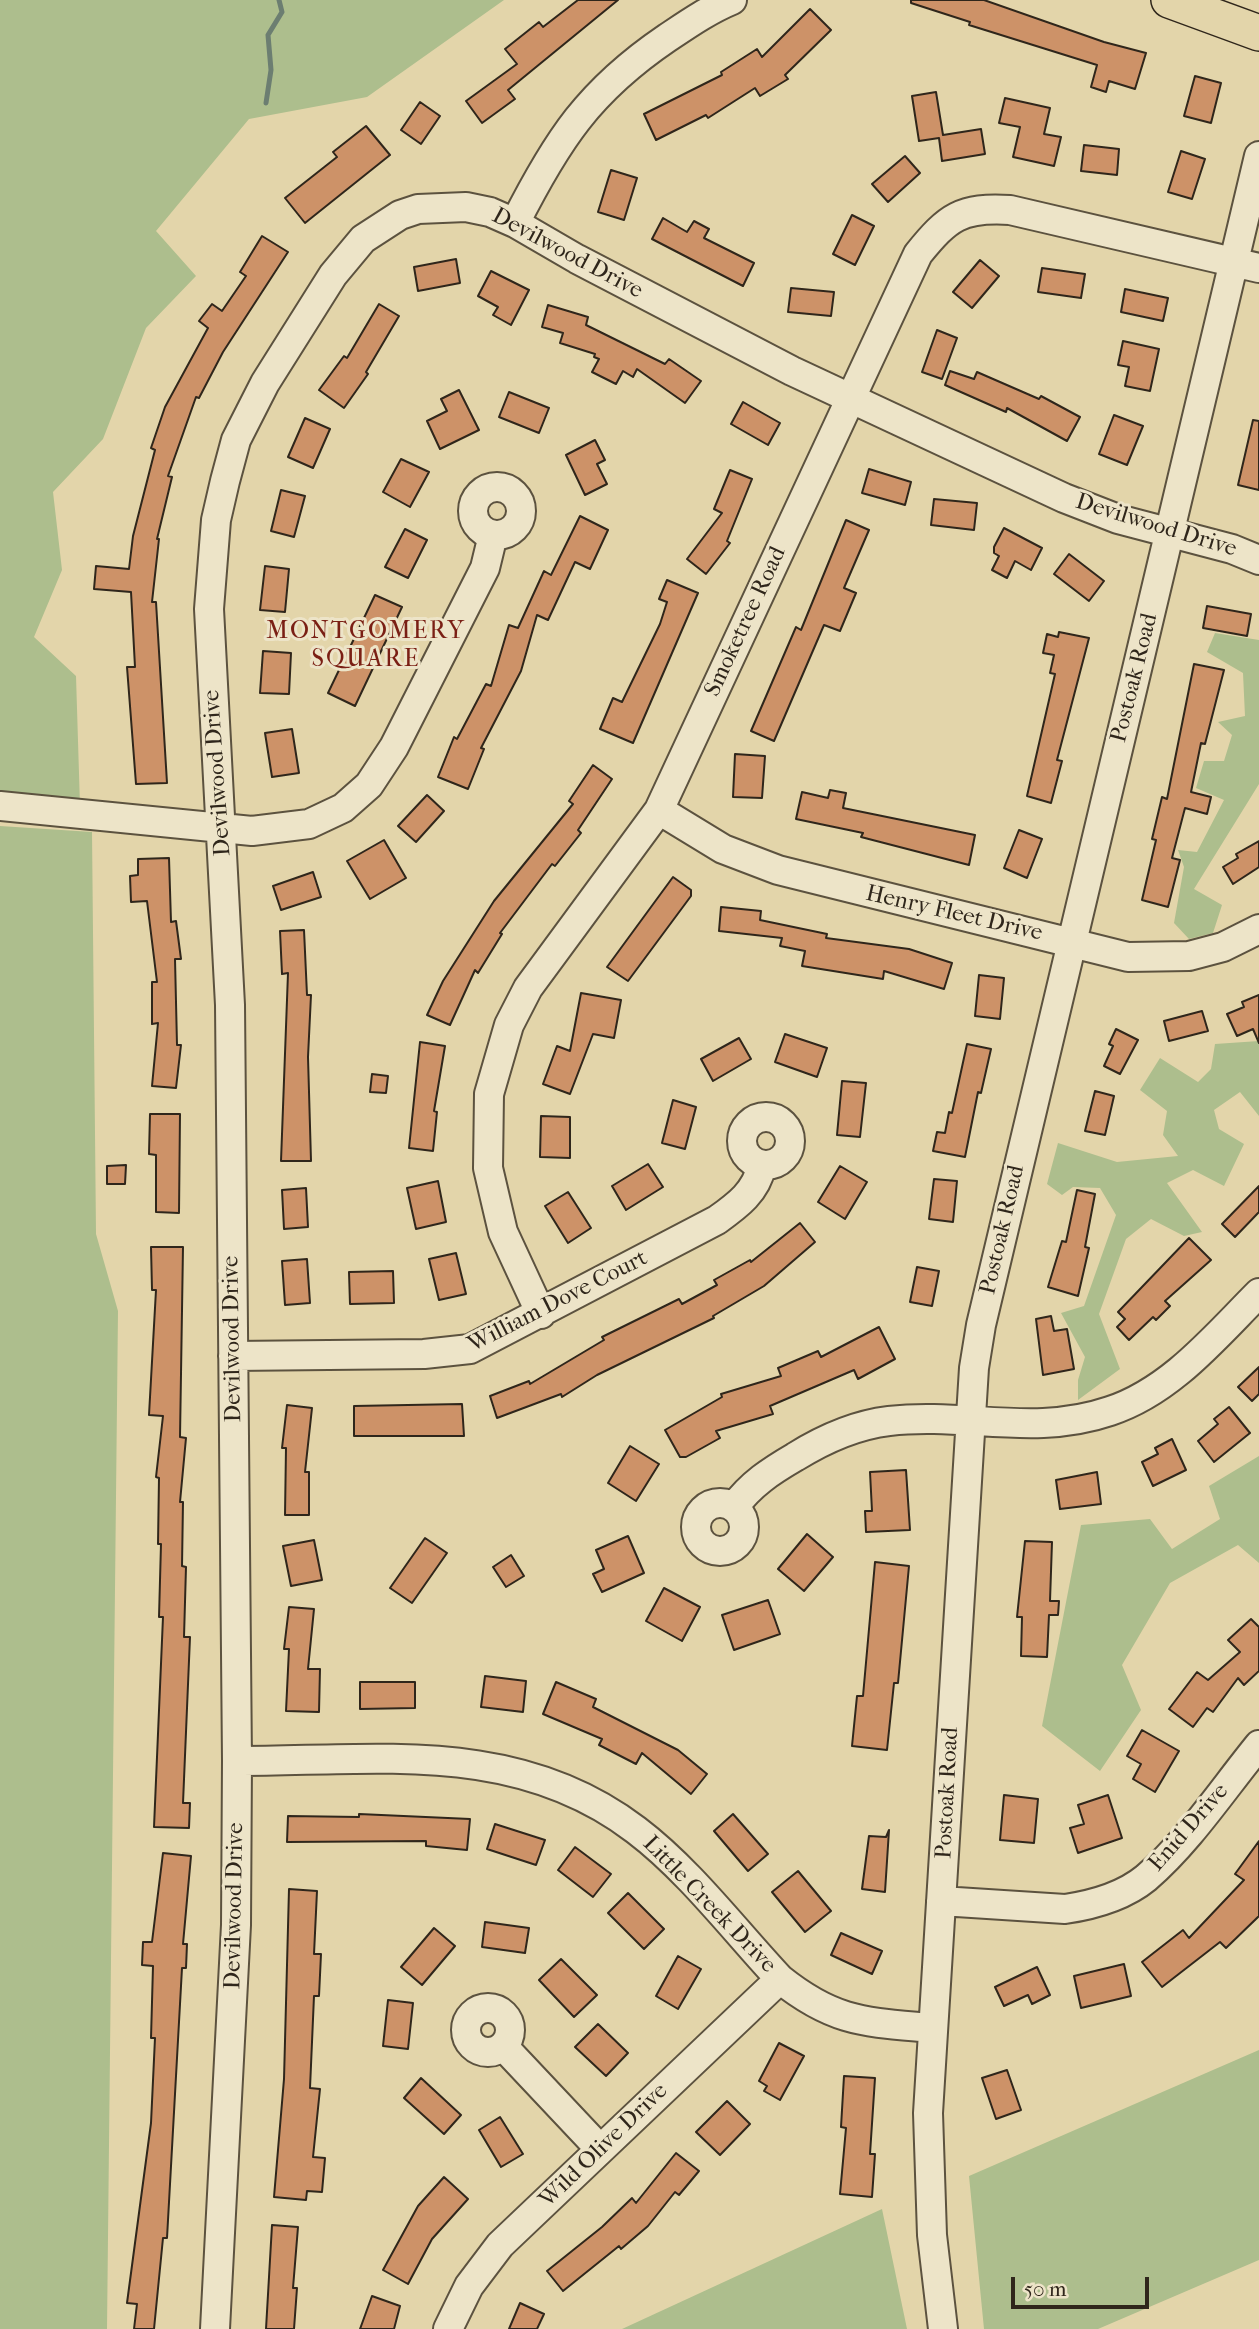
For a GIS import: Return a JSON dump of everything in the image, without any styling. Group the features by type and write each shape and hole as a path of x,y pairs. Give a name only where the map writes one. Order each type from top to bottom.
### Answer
{"main road":[{"path":"1169,0 1259,33"}],"street":[{"path":"514,223 542,169 573,121 601,89 641,55 719,3"},
{"name":"Postoak Road","path":"943,2329 932,2235 928,2113 969,1422 981,1325 1170,533 1247,265 1259,156"},
{"name":"Devilwood Drive","path":"215,2329 236,1939 237,1762 230,1005 209,609 210,565 225,481 236,440 248,413 333,275 363,239 383,224 418,209 444,205 491,212 745,347 1064,498 1118,519 1232,549 1259,560"},
{"name":"Smoketree Road","path":"541,1314 503,1232 492,1195 487,1116 497,1060 509,1025 528,988 659,810 918,254 940,226 964,212 979,208 1010,210 1247,265"},
{"path":"0,806 252,831 309,824 343,808 369,785 394,747 485,568 492,535"},
{"name":"Henry Fleet Drive","path":"659,810 723,849 778,870 1128,957 1172,958 1207,952 1259,929"},
{"name":"William Dove Court","path":"233,1356 439,1354 484,1344 717,1220 739,1205 752,1190 762,1165"},
{"path":"734,1507 761,1477 841,1433 888,1421 1031,1425 1068,1423 1113,1410 1160,1386 1259,1293"},
{"name":"Enid Drive","path":"942,1901 1065,1909 1093,1903 1124,1891 1145,1879 1172,1852 1259,1745"},
{"name":"Little Creek Drive","path":"237,1762 441,1760 504,1768 557,1784 603,1808 637,1831 668,1859 780,1979 822,2009 859,2021 932,2028"},
{"name":"Wild Olive Drive","path":"448,2329 469,2287 500,2245 780,1979"},
{"path":"503,2046 600,2149"}],"green space":[{"path":"0,0 504,0 367,97 249,119 156,231 196,276 146,328 103,439 53,492 62,570 34,637 76,676 80,806 0,797"},
{"path":"1215,633 1259,640 1259,784 1194,889 1222,905 1213,933 1189,939 1174,923 1184,867 1178,850 1197,852 1224,800 1196,788 1204,761 1224,761 1232,735 1218,722 1245,716 1243,673 1207,652"},
{"path":"0,826 92,832 96,1234 118,1311 107,2329 0,2329"},
{"path":"1259,1041 1259,1116 1240,1092 1214,1110 1219,1129 1244,1144 1224,1186 1193,1170 1167,1183 1202,1232 1184,1236 1151,1219 1126,1239 1099,1314 1120,1369 1078,1400 1078,1380 1085,1357 1061,1313 1084,1306 1116,1215 1100,1188 1073,1187 1062,1195 1047,1184 1058,1143 1117,1162 1178,1156 1163,1135 1167,1111 1140,1090 1160,1058 1198,1082 1211,1069 1215,1044"},
{"path":"1259,1456 1259,1563 1238,1545 1170,1583 1122,1665 1141,1710 1100,1771 1042,1726 1081,1525 1150,1519 1172,1549 1220,1519 1209,1486"},
{"path":"1259,2050 1259,2260 1098,2329 984,2329 969,2176"},
{"path":"882,2209 907,2329 622,2329"}],"building":[{"path":"578,0 618,0 508,90 515,99 482,123 466,101 517,64 505,49 539,22 543,27"},
{"path":"911,0 984,0 1104,42 1146,53 1135,89 1109,81 1106,92 1091,87 1097,65 969,25 970,22 911,3"},
{"path":"810,9 831,30 785,75 788,79 760,96 755,88 708,118 706,115 656,140 644,114 722,75 721,72 757,49 762,57"},
{"path":"1195,76 1221,83 1211,123 1184,116"},
{"path":"936,92 943,135 981,129 985,154 942,161 939,138 919,141 912,96"},
{"path":"1005,98 1050,108 1044,134 1061,137 1054,166 1013,157 1020,127 999,123"},
{"path":"420,102 440,116 421,144 401,130"},
{"path":"366,126 390,155 305,223 285,198 337,157 333,152"},
{"path":"1084,145 1119,149 1117,175 1081,171"},
{"path":"1181,151 1205,159 1192,199 1168,192"},
{"path":"905,156 920,173 888,202 872,184"},
{"path":"611,170 637,178 624,220 598,212"},
{"path":"852,215 874,226 855,265 833,254"},
{"path":"663,218 687,232 694,221 709,229 704,238 754,263 743,286 652,239"},
{"path":"262,236 288,252 223,352 199,398 196,397 168,476 172,477 157,539 152,602 156,602 167,783 136,784 127,667 135,667 131,592 94,589 96,566 129,569 133,536 155,450 151,448 165,407 208,328 199,321 212,304 222,311 246,276 240,272"},
{"path":"456,259 460,283 418,291 414,267"},
{"path":"980,260 999,276 972,308 953,292"},
{"path":"1042,268 1085,274 1081,298 1038,292"},
{"path":"491,271 529,290 511,325 493,315 498,307 478,296"},
{"path":"791,288 834,292 831,316 788,312"},
{"path":"1125,289 1168,298 1163,321 1121,312"},
{"path":"379,304 399,316 366,372 368,374 344,408 319,390 344,356 347,358"},
{"path":"548,305 588,317 586,325 665,364 669,359 701,381 685,403 637,369 633,377 623,371 616,384 592,372 599,359 594,357 595,354 560,343 563,333 542,327"},
{"path":"937,330 957,338 942,379 922,372"},
{"path":"1123,341 1159,349 1150,391 1125,386 1129,367 1118,365"},
{"path":"950,371 974,379 977,372 1039,399 1041,396 1080,417 1067,441 1007,408 1006,412 945,385"},
{"path":"459,390 479,430 440,449 427,421 447,411 441,399"},
{"path":"509,392 549,408 539,433 499,417"},
{"path":"743,402 780,423 768,445 731,424"},
{"path":"1114,415 1143,426 1127,465 1099,454"},
{"path":"305,418 330,429 313,468 288,457"},
{"path":"1253,420 1259,421 1259,490 1238,485"},
{"path":"595,440 605,460 597,464 607,484 585,495 566,455"},
{"path":"401,459 429,472 410,507 383,492"},
{"path":"869,469 911,482 905,505 862,493"},
{"path":"730,470 752,479 727,541 730,543 706,574 687,559 722,513 714,509"},
{"path":"281,490 305,496 294,537 271,531"},
{"path":"934,499 977,503 974,530 931,525"},
{"path":"580,516 608,530 590,569 575,562 548,620 537,615 521,671 481,748 484,749 468,789 438,777 454,737 457,739 486,684 491,686 509,625 518,628 544,571 551,575"},
{"path":"846,520 869,530 844,588 856,593 840,631 824,625 774,741 751,731 796,627 801,630"},
{"path":"1004,528 1042,548 1031,570 1015,561 1007,578 992,570 999,556 994,553 994,547"},
{"path":"405,529 427,540 408,578 385,567"},
{"path":"1069,554 1104,581 1089,601 1054,574"},
{"path":"265,566 289,569 285,612 260,610"},
{"path":"667,580 698,593 633,743 600,729 613,698 622,702 660,624 667,602 659,599"},
{"path":"375,595 402,607 355,706 328,693"},
{"path":"1207,606 1251,614 1247,636 1203,628"},
{"path":"1059,632 1089,638 1057,760 1062,761 1051,803 1027,796 1055,674 1050,673 1054,655 1043,653 1047,634 1058,637"},
{"path":"263,651 291,653 289,694 260,693"},
{"path":"1194,664 1224,670 1205,744 1201,743 1191,792 1211,797 1207,814 1185,808 1172,858 1180,860 1168,907 1142,900 1156,840 1152,839 1162,797 1167,799"},
{"path":"292,729 299,773 272,777 265,733"},
{"path":"735,754 765,756 762,798 733,797"},
{"path":"593,765 612,779 578,830 581,833 555,866 552,864 500,933 502,934 478,973 475,970 450,1025 427,1015 443,981 494,901 573,804 569,801"},
{"path":"830,790 846,793 843,808 975,835 969,865 861,837 863,833 796,819 802,792 828,798"},
{"path":"427,795 444,811 416,842 398,826"},
{"path":"1019,830 1042,839 1027,878 1004,868"},
{"path":"384,840 406,878 370,899 347,861"},
{"path":"1259,841 1259,867 1233,884 1223,867 1238,858 1236,854"},
{"path":"169,858 171,922 176,921 181,959 175,959 177,1045 181,1045 176,1088 152,1086 158,1023 152,1024 152,982 157,982 147,901 131,902 130,876 138,875 138,859"},
{"path":"313,872 321,897 281,910 273,886"},
{"path":"673,877 691,890 691,896 628,981 607,967"},
{"path":"721,907 761,911 760,920 827,934 826,938 909,949 952,963 944,989 884,971 883,979 802,966 805,951 780,946 782,938 719,931"},
{"path":"304,930 307,995 311,995 308,1057 311,1161 281,1161 288,973 282,974 280,931"},
{"path":"979,975 1004,978 1000,1019 975,1016"},
{"path":"581,993 621,1000 614,1038 593,1034 570,1094 543,1084 557,1046 570,1051"},
{"path":"1259,995 1259,1043 1253,1029 1237,1036 1227,1014 1244,1007 1242,1002"},
{"path":"1202,1011 1208,1031 1169,1041 1164,1021"},
{"path":"1116,1029 1138,1040 1120,1074 1104,1066 1113,1046 1109,1044"},
{"path":"785,1034 827,1048 817,1077 775,1062"},
{"path":"739,1038 751,1059 713,1081 701,1059"},
{"path":"420,1042 445,1046 434,1111 437,1112 433,1151 409,1148"},
{"path":"967,1044 991,1049 981,1093 978,1092 965,1157 933,1151 937,1132 945,1133 949,1112 952,1113"},
{"path":"372,1074 388,1076 386,1093 370,1092"},
{"path":"842,1081 866,1083 860,1137 837,1135"},
{"path":"1095,1091 1114,1096 1105,1135 1085,1131"},
{"path":"673,1100 696,1107 685,1149 662,1143"},
{"path":"150,1114 180,1114 179,1213 156,1212 156,1155 149,1154"},
{"path":"541,1116 570,1117 570,1158 540,1157"},
{"path":"648,1164 663,1187 626,1210 612,1186"},
{"path":"126,1165 125,1184 107,1184 107,1166"},
{"path":"840,1166 867,1182 845,1219 818,1202"},
{"path":"934,1179 957,1181 953,1222 929,1219"},
{"path":"438,1181 446,1222 416,1229 407,1188"},
{"path":"1259,1186 1259,1212 1235,1237 1222,1224"},
{"path":"306,1188 308,1227 284,1229 282,1190"},
{"path":"1077,1190 1095,1194 1085,1247 1089,1248 1078,1296 1048,1287 1062,1241 1066,1242"},
{"path":"568,1192 591,1228 568,1243 545,1206"},
{"path":"800,1223 815,1242 764,1286 713,1316 714,1318 597,1375 562,1397 561,1394 497,1418 490,1396 529,1381 530,1384 604,1340 602,1337 679,1299 682,1304 717,1285 714,1280 750,1260 751,1262"},
{"path":"1189,1238 1211,1260 1165,1301 1170,1306 1156,1320 1153,1317 1129,1340 1117,1327 1125,1319 1118,1312"},
{"path":"151,1247 183,1247 180,1437 186,1438 180,1502 183,1502 182,1566 186,1567 184,1637 190,1637 183,1803 190,1803 189,1828 154,1827 163,1617 159,1617 161,1544 158,1544 159,1478 156,1477 163,1416 149,1415 156,1290 152,1290"},
{"path":"456,1253 466,1294 439,1300 429,1259"},
{"path":"307,1259 310,1303 285,1305 282,1261"},
{"path":"917,1267 939,1271 932,1306 910,1302"},
{"path":"393,1271 394,1303 350,1304 349,1272"},
{"path":"1051,1316 1054,1331 1067,1329 1074,1369 1043,1375 1036,1319"},
{"path":"879,1327 895,1359 858,1379 854,1370 770,1406 773,1414 716,1431 720,1438 686,1457 680,1457 665,1430 722,1397 721,1394 781,1376 778,1368 818,1351 821,1357"},
{"path":"1259,1367 1259,1394 1252,1401 1238,1387"},
{"path":"462,1404 464,1436 354,1436 354,1406"},
{"path":"287,1405 312,1408 305,1472 309,1472 309,1515 285,1515 286,1448 282,1448"},
{"path":"1229,1407 1250,1433 1214,1462 1198,1441 1218,1424 1214,1419"},
{"path":"1172,1439 1186,1470 1153,1486 1142,1462 1158,1454 1155,1448"},
{"path":"630,1446 659,1464 636,1501 608,1483"},
{"path":"906,1470 910,1530 866,1532 865,1511 872,1511 870,1472"},
{"path":"1097,1472 1101,1504 1060,1509 1056,1480"},
{"path":"807,1534 833,1557 804,1591 778,1569"},
{"path":"628,1536 644,1573 602,1592 593,1574 604,1569 596,1550"},
{"path":"425,1538 447,1553 412,1603 390,1588"},
{"path":"314,1540 322,1580 291,1586 283,1546"},
{"path":"1025,1541 1052,1542 1050,1601 1059,1601 1058,1615 1049,1615 1047,1657 1021,1656 1022,1617 1017,1617"},
{"path":"511,1555 524,1576 506,1587 493,1567"},
{"path":"875,1562 909,1566 898,1683 894,1683 887,1750 852,1746 857,1696 863,1696"},
{"path":"664,1588 700,1607 682,1641 646,1621"},
{"path":"768,1600 780,1634 734,1650 722,1615"},
{"path":"289,1607 314,1609 308,1669 320,1669 319,1712 286,1711 289,1649 284,1649"},
{"path":"1251,1619 1259,1627 1259,1671 1244,1685 1238,1678 1213,1712 1207,1708 1193,1727 1169,1709 1197,1672 1208,1680 1240,1652 1228,1640"},
{"path":"485,1676 526,1681 523,1712 481,1707"},
{"path":"360,1682 415,1682 415,1708 360,1709"},
{"path":"556,1682 596,1699 593,1707 678,1750 707,1774 691,1794 642,1753 636,1764 599,1745 602,1739 543,1714"},
{"path":"1142,1730 1179,1751 1155,1792 1133,1779 1141,1764 1127,1756"},
{"path":"1004,1795 1038,1799 1034,1843 1000,1840"},
{"path":"1108,1795 1122,1838 1078,1853 1070,1828 1084,1824 1078,1805"},
{"path":"359,1814 470,1819 467,1850 426,1846 426,1841 287,1842 288,1816 359,1817"},
{"path":"733,1814 768,1854 748,1871 714,1831"},
{"path":"495,1824 545,1840 536,1865 487,1849"},
{"path":"889,1830 885,1892 862,1889 869,1836 886,1837"},
{"path":"1259,1841 1259,1916 1226,1948 1220,1942 1162,1987 1142,1962 1183,1930 1189,1938 1244,1880 1235,1874"},
{"path":"575,1847 611,1874 593,1897 558,1870"},
{"path":"163,1853 191,1856 183,1944 187,1944 186,1968 182,1968 167,2238 163,2238 154,2329 134,2329 137,2304 127,2303 151,2123 155,2038 151,2038 153,1966 142,1965 143,1942 152,1942"},
{"path":"798,1871 831,1911 805,1932 772,1892"},
{"path":"289,1889 317,1891 314,1954 321,1954 319,1996 314,1996 310,2088 320,2089 313,2157 325,2158 322,2192 307,2191 306,2200 274,2197 284,2079"},
{"path":"628,1893 664,1929 644,1949 608,1913"},
{"path":"485,1922 529,1928 525,1953 482,1947"},
{"path":"434,1928 455,1946 422,1985 401,1967"},
{"path":"841,1933 882,1951 872,1974 831,1955"},
{"path":"678,1956 701,1969 678,2009 656,1996"},
{"path":"561,1959 597,1995 574,2017 539,1980"},
{"path":"1124,1964 1131,1996 1081,2008 1074,1976"},
{"path":"1037,1967 1050,1995 1032,2004 1028,1995 1004,2006 995,1987"},
{"path":"388,2000 413,2003 408,2049 383,2046"},
{"path":"598,2024 628,2053 606,2076 575,2047"},
{"path":"779,2043 804,2056 780,2100 764,2091 767,2086 759,2081"},
{"path":"1007,2070 1021,2110 996,2119 982,2078"},
{"path":"844,2076 875,2078 870,2154 875,2154 872,2197 840,2194 846,2128 841,2127"},
{"path":"421,2078 461,2115 444,2134 404,2098"},
{"path":"727,2101 750,2124 720,2155 696,2132"},
{"path":"500,2117 523,2154 501,2167 479,2130"},
{"path":"676,2153 699,2171 679,2195 675,2192 648,2226 563,2291 547,2271 602,2227 632,2198 636,2203"},
{"path":"444,2177 468,2199 432,2239 408,2284 383,2270 418,2206"},
{"path":"272,2225 298,2227 293,2288 297,2288 294,2329 266,2329"},
{"path":"372,2296 400,2306 394,2329 360,2329"},
{"path":"520,2303 544,2314 537,2329 509,2329"}],"waterway":[{"path":"266,103 271,70 268,35 282,12 279,0"}],"district":[{"name":"MONTGOMERY SQUARE","path":"366,646"}]}
